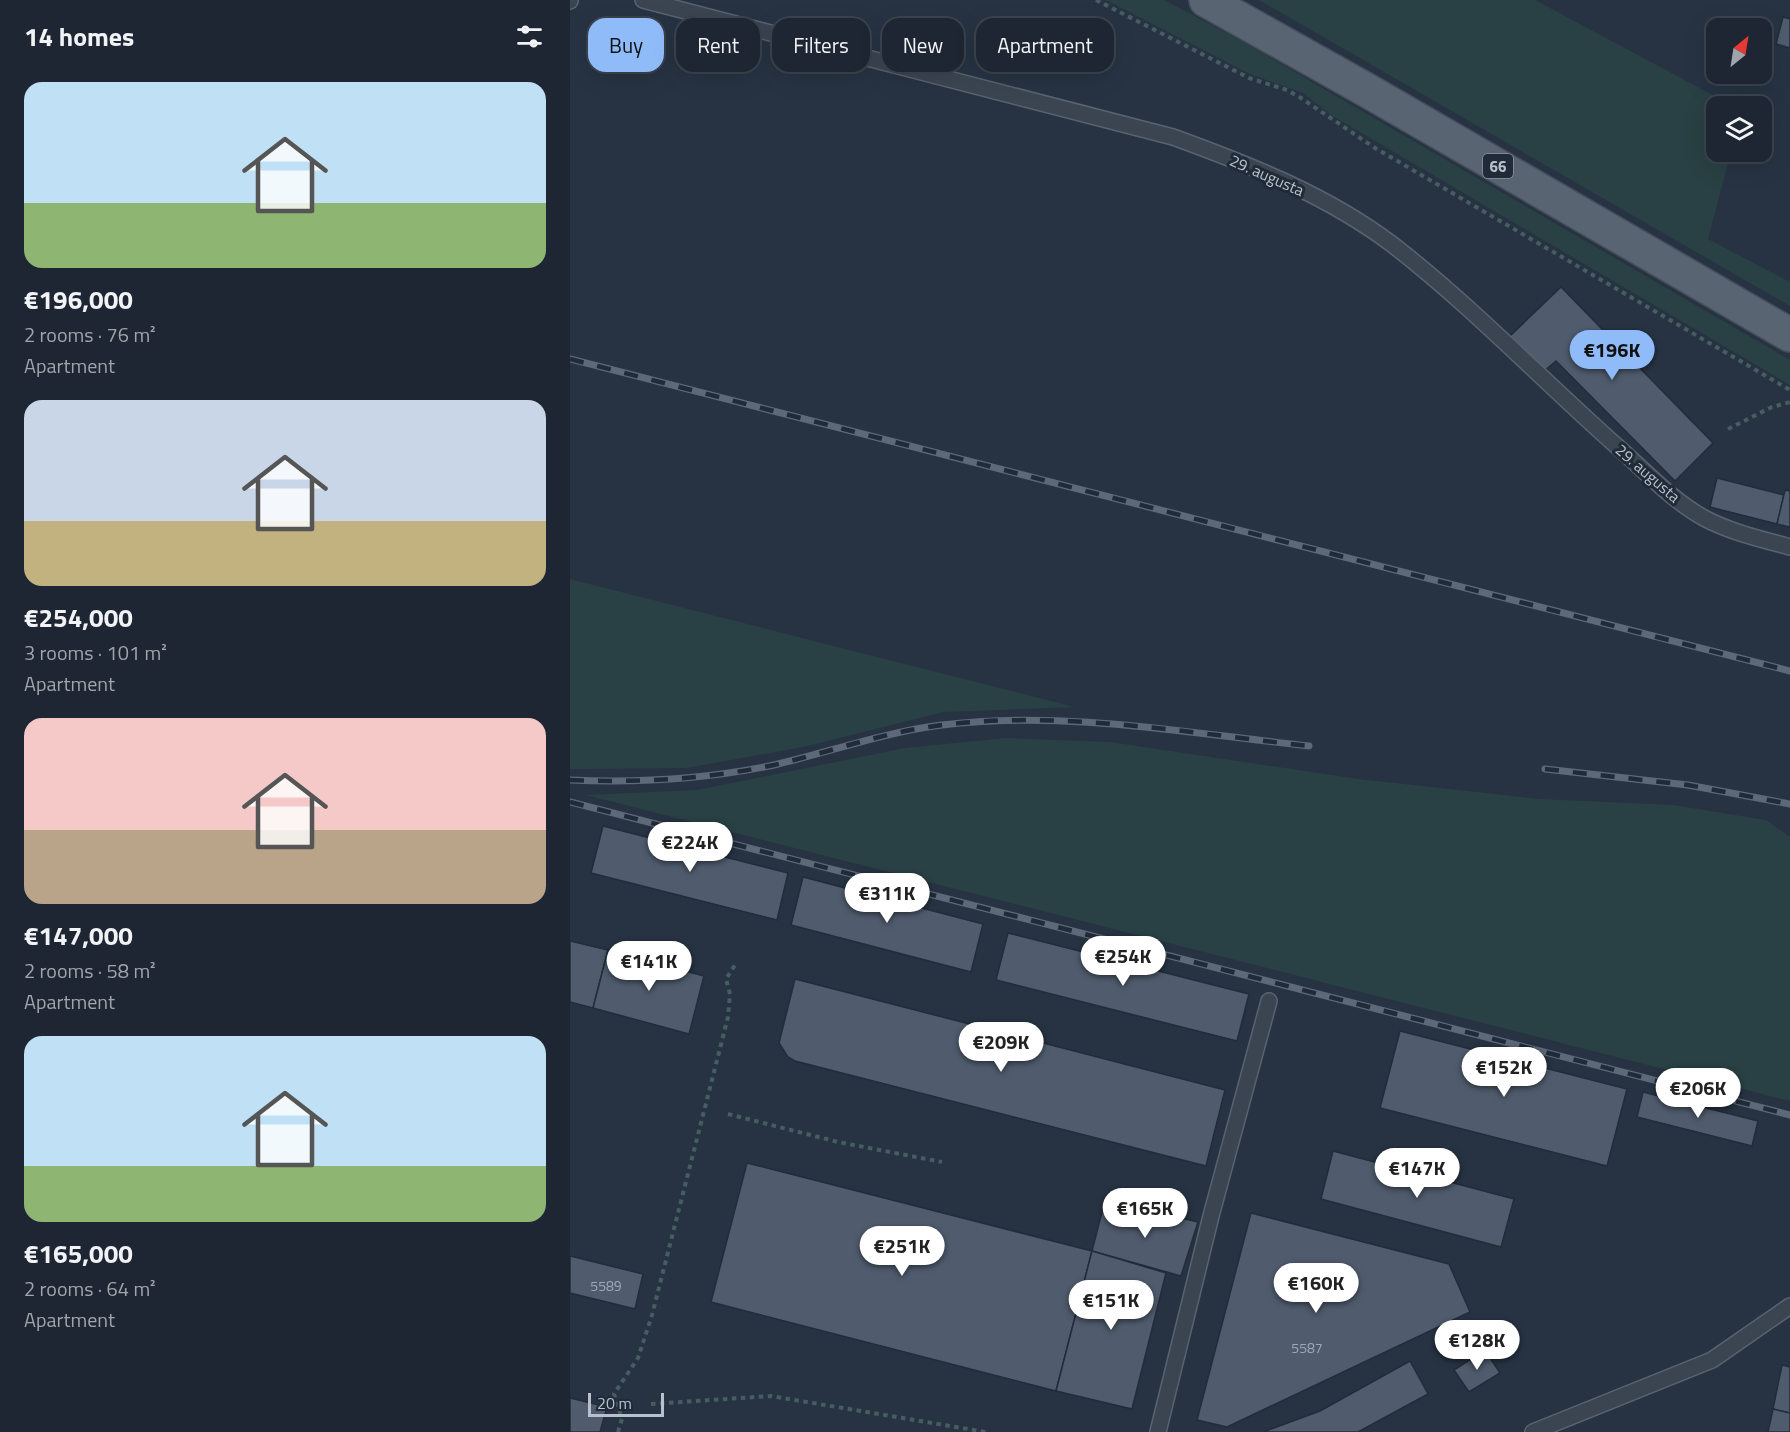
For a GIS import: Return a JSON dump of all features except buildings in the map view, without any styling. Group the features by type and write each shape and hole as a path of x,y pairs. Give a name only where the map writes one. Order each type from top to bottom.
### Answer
{"main road":[{"name":"66","path":"1206,0 1350,80 1790,335"}],"lane":[{"name":"29. augusta","path":"642,0 1173,137 1239,161 1328,202 1392,245 1440,285 1554,391 1679,500 1703,518 1729,529 1790,547"},
{"path":"1158,1432 1211,1216 1269,1001"},
{"path":"1533,1432 1712,1360 1790,1306"}],"path":[{"path":"1096,0 1249,78 1301,98 1375,148 1790,390"},
{"path":"1728,429 1772,407 1790,402"},
{"path":"618,1432 622,1419 614,1394 638,1358 652,1315 728,1017 730,994 726,979 735,965"},
{"path":"728,1114 838,1142 942,1162"},
{"path":"651,1404 771,1396 986,1432"}],"green space":[{"path":"1106,0 1164,0 1240,40 1790,360 1790,385 1331,115 1303,93 1250,74"},
{"path":"1259,0 1535,0 1714,96 1706,96 1706,162 1728,162 1708,239 1790,282 1790,306"},
{"path":"570,579 1074,707 943,712 803,747 687,768 570,769"},
{"path":"1006,738 1110,742 1358,779 1539,799 1673,805 1766,820 1790,837 1790,1101 586,795 697,790 905,748"}],"railway":[{"path":"570,359 1790,671"},
{"path":"570,780 647,780 723,774 774,765 899,732 988,721 1033,720 1126,725 1309,746"},
{"path":"1545,769 1688,785 1790,804"},
{"path":"570,802 1790,1115"}]}
